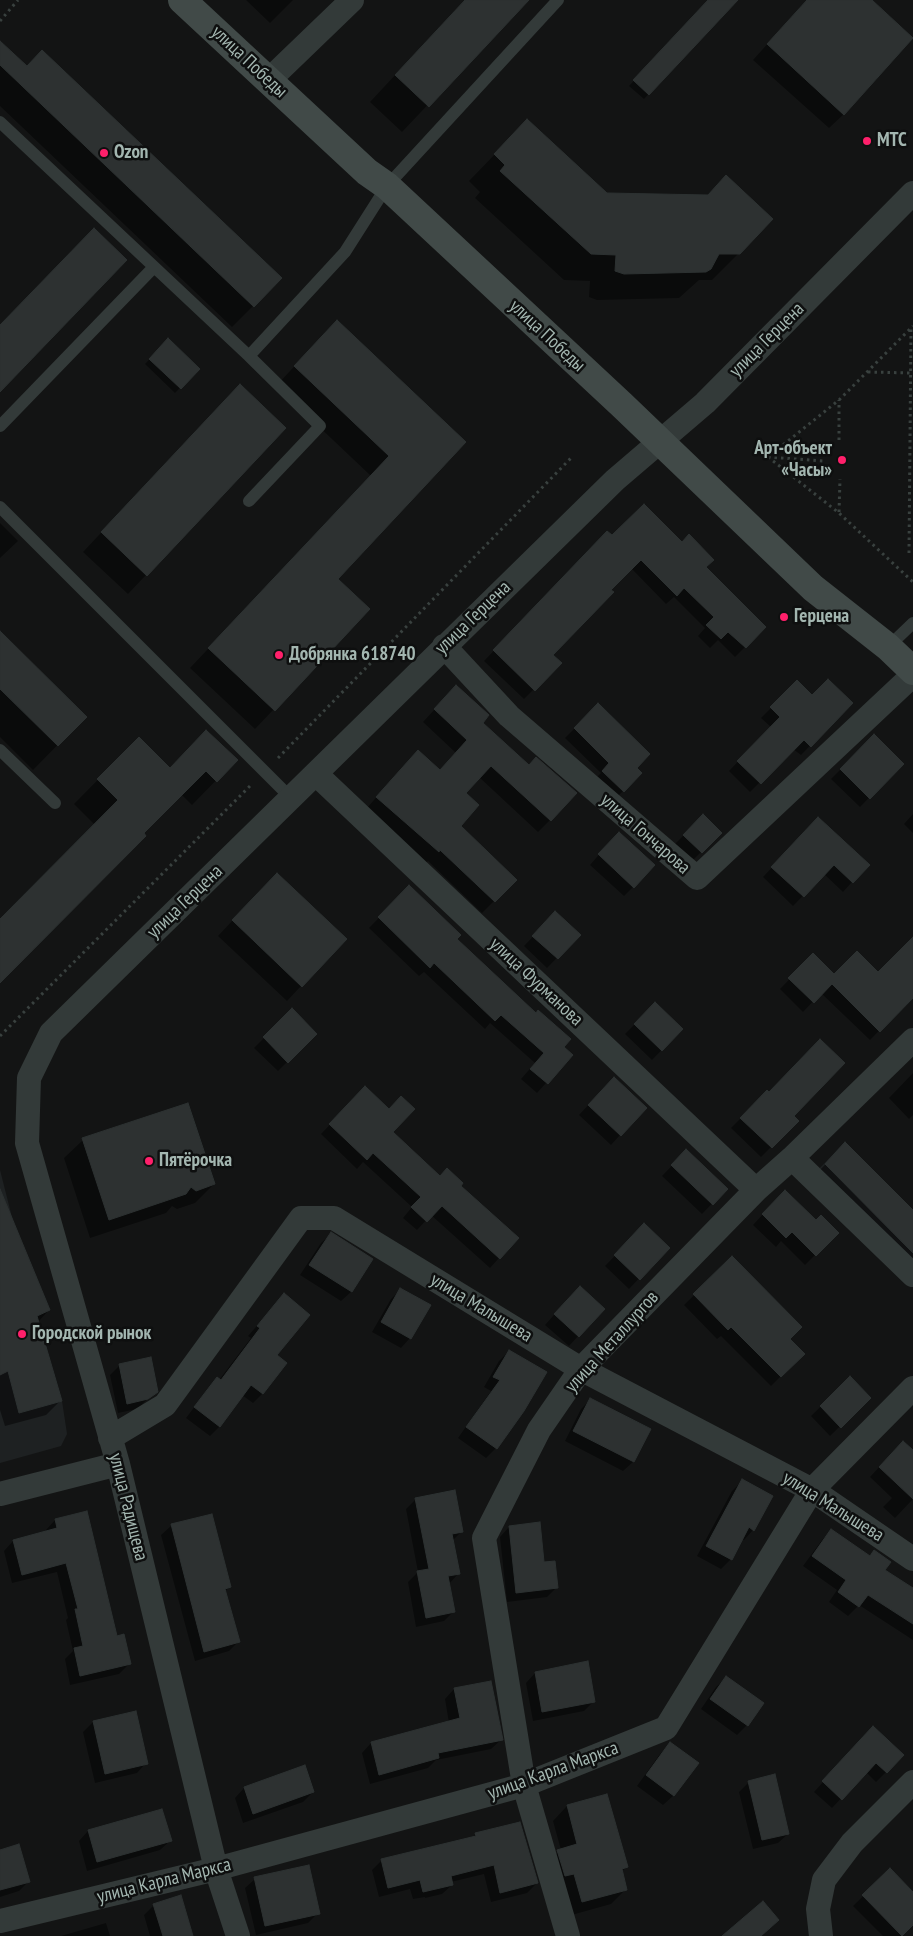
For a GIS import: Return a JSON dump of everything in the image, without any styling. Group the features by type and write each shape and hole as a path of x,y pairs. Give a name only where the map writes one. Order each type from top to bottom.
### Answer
{"street":[{"name":"улица Победы","path":"182,0 367,172 387,186 813,588 888,647 913,671"},
{"path":"269,80 352,0"},
{"name":"улица Герцена","path":"29,1078 51,1033 615,480 705,403 913,193"},
{"name":"улица Гончарова","path":"444,646 509,716 697,878 913,675"},
{"name":"улица Фурманова","path":"316,774 756,1190"},
{"name":"улица Металлургов","path":"568,1936 524,1786 484,1538 539,1430 582,1369 756,1190 792,1158 913,1040"},
{"name":"улица Радищева","path":"29,1078 27,1143 118,1464 216,1869 238,1936"},
{"path":"792,1158 913,1276"},
{"name":"улица Малышева","path":"110,1438 165,1405 301,1218 334,1218 582,1369 812,1490 913,1559"},
{"name":"улица Карла Маркса","path":"0,1921 216,1869 524,1786 666,1728 812,1490 913,1388"},
{"path":"0,1494 118,1464"},
{"path":"821,1936 818,1909 824,1880 852,1843 913,1782"}],"lane":[{"path":"249,356 345,252 387,186 558,0"},
{"path":"0,122 249,356 320,426 249,501"},
{"path":"0,426 154,267"},
{"path":"0,507 291,798"},
{"path":"888,647 913,623"},
{"path":"0,750 55,803"}],"path":[{"path":"0,21 18,0"},
{"path":"768,458 839,400 912,326"},
{"path":"910,553 912,326"},
{"path":"867,372 912,373"},
{"path":"839,400 839,440"},
{"path":"0,1036 264,772 573,456"},
{"path":"768,458 823,461"},
{"path":"768,458 839,513 913,582"},
{"path":"839,513 840,478"}],"shaded area":[{"path":"845,1142 913,1210 913,1266 818,1170"},
{"name":"Городской рынок","path":"0,1170 37,1316 62,1401 67,1434 61,1446 0,1463"}],"building":[{"path":"465,0 529,0 429,107 395,75"},
{"path":"708,0 738,0 649,95 633,80"},
{"path":"807,0 872,0 913,38 844,115 767,44"},
{"path":"0,41 27,66 42,50 282,278 254,307 0,65"},
{"path":"527,119 607,193 708,195 726,175 773,219 740,254 719,254 711,269 706,272 624,274 615,271 616,255 591,254 500,171 505,165 494,154"},
{"path":"94,228 127,260 0,392 0,325"},
{"path":"337,320 466,442 338,579 370,609 275,711 208,648 389,456 294,366"},
{"path":"168,338 200,369 181,389 149,359"},
{"path":"240,384 286,428 147,576 101,532"},
{"path":"644,504 682,542 689,534 714,560 706,567 766,627 746,648 728,632 721,639 706,625 714,617 684,588 677,596 641,560 611,590 614,592 553,655 562,663 535,691 493,650 607,531 612,535"},
{"path":"0,631 87,717 58,746 0,689"},
{"path":"828,679 853,703 811,747 804,740 761,784 737,761 780,717 770,707 797,680 812,695"},
{"path":"456,685 489,715 483,723 529,765 536,757 577,793 551,821 491,766 466,793 479,805 461,826 517,880 495,902 440,850 439,852 376,797 418,750 440,770 467,740 434,709"},
{"path":"598,703 650,754 637,768 642,773 624,792 602,771 609,763 574,728"},
{"path":"206,730 238,760 217,782 206,771 144,833 146,836 0,983 0,919 118,800 97,779 139,737 170,768"},
{"path":"874,734 904,764 870,799 840,769"},
{"path":"703,814 722,833 702,853 683,835"},
{"path":"818,817 870,865 853,883 834,865 804,897 771,867"},
{"path":"619,832 655,865 634,888 598,854"},
{"path":"277,873 347,939 302,987 232,920"},
{"path":"409,885 461,935 457,939 536,1013 538,1010 571,1039 564,1047 573,1055 548,1084 530,1069 544,1053 501,1015 495,1021 434,963 430,968 378,917"},
{"path":"555,911 581,935 558,959 532,936"},
{"path":"913,937 913,998 880,1032 832,984 814,1003 788,978 813,953 834,974 857,951 878,972"},
{"path":"655,1002 683,1029 662,1051 634,1024"},
{"path":"292,1008 317,1034 288,1063 263,1037"},
{"path":"820,1039 845,1063 794,1116 799,1121 772,1148 740,1118 767,1090 769,1092"},
{"path":"614,1077 647,1108 621,1136 588,1105"},
{"path":"365,1086 389,1109 401,1096 415,1109 393,1132 440,1176 447,1168 463,1183 461,1186 519,1238 500,1259 442,1206 427,1222 411,1207 421,1197 373,1153 367,1160 329,1124"},
{"name":"Пятёрочка","path":"188,1103 215,1184 196,1191 191,1187 186,1194 109,1220 82,1138"},
{"path":"845,1142 913,1210 913,1253 825,1164"},
{"path":"686,1149 728,1189 713,1205 671,1165"},
{"name":"Городской рынок","path":"0,1189 50,1310 37,1316 62,1401 19,1413 8,1371 0,1375"},
{"path":"785,1190 816,1220 821,1215 839,1233 816,1256 792,1232 786,1238 762,1214"},
{"path":"644,1223 670,1248 640,1280 614,1255"},
{"path":"331,1232 373,1259 352,1292 309,1265"},
{"path":"732,1256 802,1327 790,1339 805,1354 781,1377 731,1327 728,1330 693,1294"},
{"path":"580,1286 605,1309 579,1337 554,1314"},
{"path":"400,1288 431,1305 411,1339 381,1322"},
{"path":"284,1293 310,1315 277,1355 287,1363 263,1394 251,1385 220,1427 194,1407 217,1377 221,1380 260,1328 257,1326"},
{"path":"509,1350 547,1372 524,1411 497,1449 466,1427 500,1380 493,1377"},
{"path":"151,1357 158,1392 148,1399 127,1404 119,1364"},
{"path":"850,1376 871,1398 841,1428 820,1406"},
{"path":"590,1398 651,1429 634,1462 573,1431"},
{"path":"903,1441 913,1450 913,1499 879,1467"},
{"path":"742,1479 773,1496 754,1531 749,1527 732,1560 706,1546"},
{"path":"455,1490 463,1532 452,1534 460,1574 448,1576 455,1612 426,1618 417,1571 429,1569 415,1498"},
{"path":"87,1511 117,1636 124,1634 131,1664 80,1676 74,1648 83,1646 75,1609 78,1609 66,1563 22,1575 13,1540 57,1528 55,1519"},
{"path":"212,1514 231,1587 225,1589 240,1642 204,1652 171,1524"},
{"path":"540,1522 544,1562 555,1561 558,1588 516,1593 509,1526"},
{"path":"831,1529 870,1556 874,1550 891,1562 885,1570 913,1588 913,1624 868,1595 859,1607 838,1592 846,1580 812,1556"},
{"path":"588,1661 595,1702 542,1712 535,1672"},
{"path":"726,1676 764,1703 748,1726 710,1699"},
{"path":"491,1681 503,1740 438,1753 439,1758 379,1775 371,1742 460,1718 454,1688"},
{"path":"136,1711 148,1764 105,1774 93,1721"},
{"path":"873,1726 904,1755 887,1773 876,1763 842,1800 822,1781"},
{"path":"670,1742 699,1763 674,1796 646,1775"},
{"path":"305,1765 314,1792 253,1814 244,1787"},
{"path":"775,1774 789,1834 762,1840 748,1781"},
{"path":"607,1794 628,1867 622,1869 627,1890 582,1902 574,1874 565,1876 557,1850 577,1844 567,1805"},
{"path":"162,1809 172,1841 97,1862 88,1830"},
{"path":"520,1822 538,1883 500,1893 494,1865 451,1876 453,1885 423,1892 420,1880 388,1888 381,1859 476,1836 475,1833"},
{"path":"19,1844 30,1882 0,1890 0,1850"},
{"path":"309,1865 320,1914 265,1926 254,1877"},
{"path":"890,1868 913,1892 913,1925 902,1936 862,1895"},
{"path":"181,1895 193,1936 163,1936 153,1904"},
{"path":"763,1901 779,1920 761,1936 722,1936"}],"place":[{"name":"МТС","path":"867,141"},
{"name":"Ozon","path":"104,153"},
{"name":"Арт-объект «Часы»","path":"842,460"},
{"name":"Герцена","path":"784,617"},
{"name":"Добрянка 618740","path":"279,655"},
{"name":"Пятёрочка","path":"149,1161"},
{"name":"Городской рынок","path":"22,1334"}]}
